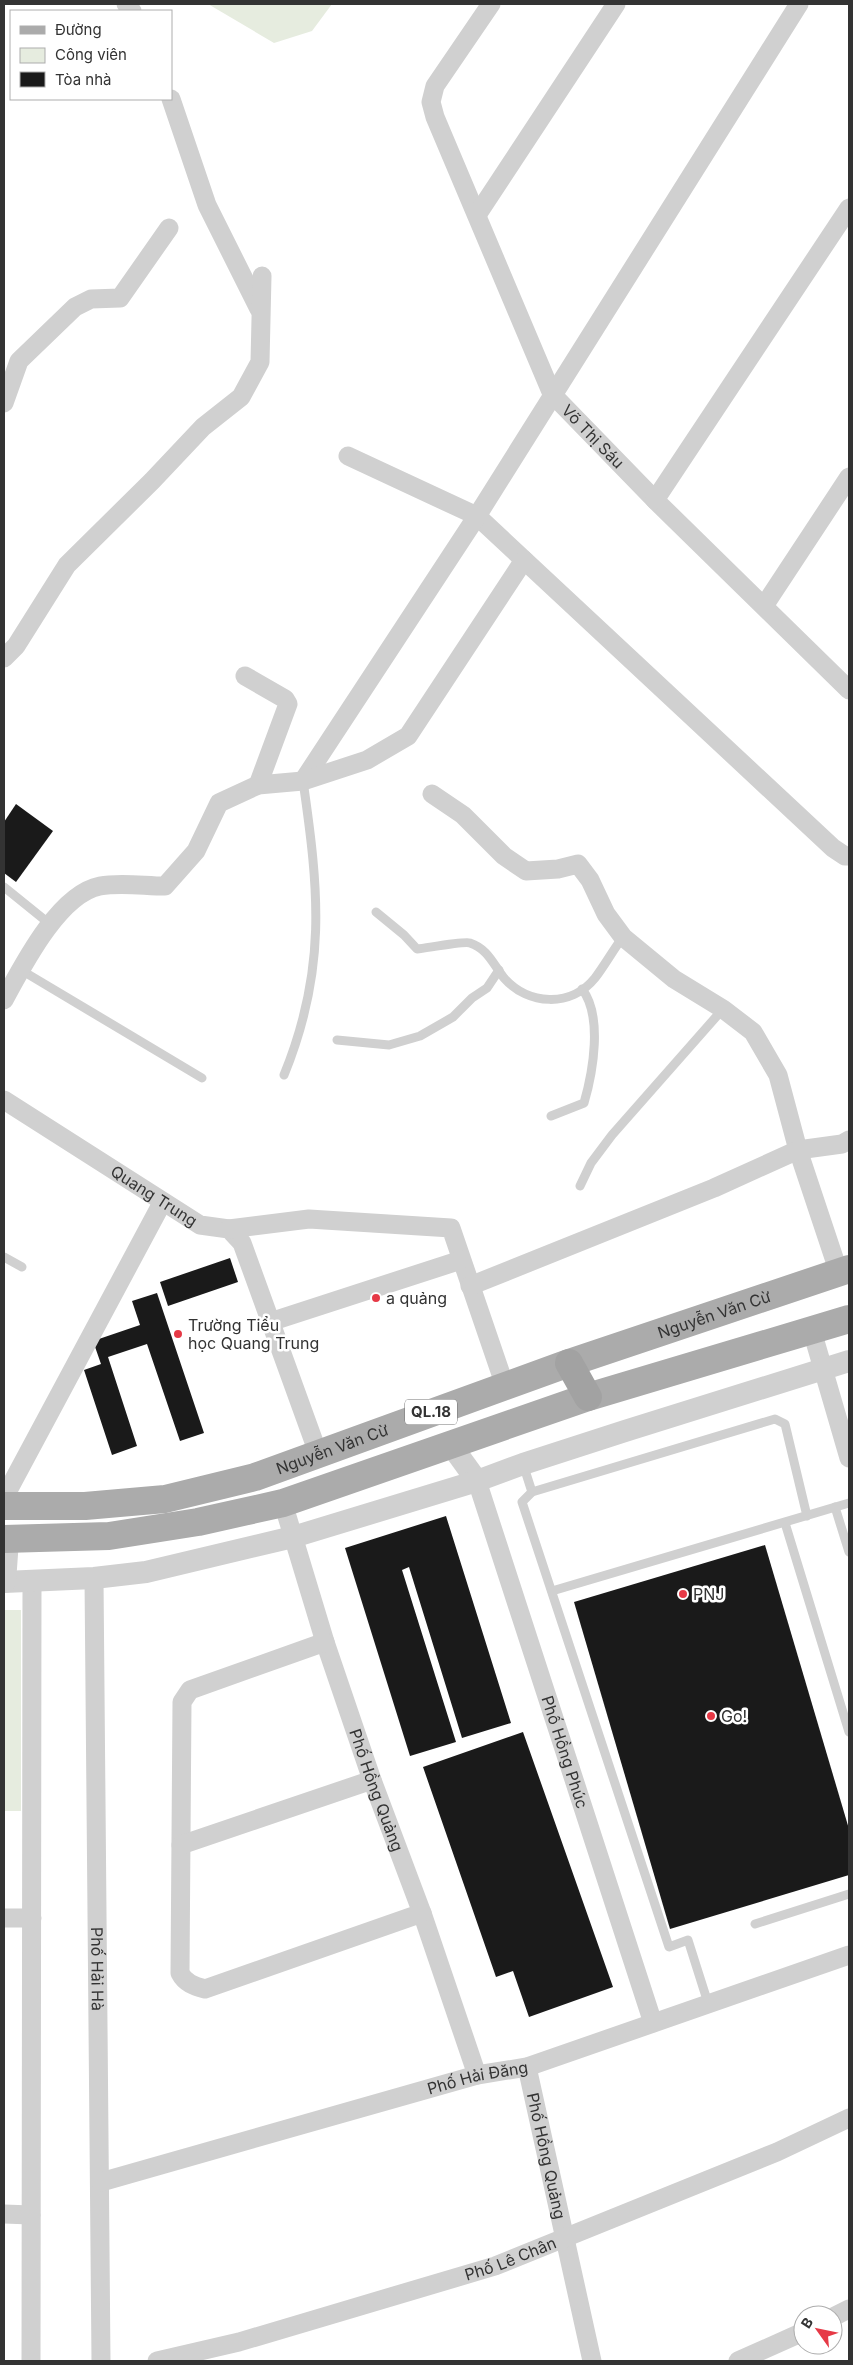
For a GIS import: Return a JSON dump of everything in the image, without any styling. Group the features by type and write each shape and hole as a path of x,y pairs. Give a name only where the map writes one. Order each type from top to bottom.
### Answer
{"highway":[{"path":"569,1364 588,1397"}],"main road":[{"name":"Nguyễn Văn Cừ","path":"4,1506 85,1506 165,1499 255,1477 505,1386 844,1271"},
{"name":"QL.18","path":"6,1539 109,1536 198,1522 282,1503 588,1397 849,1319"}],"street":[{"name":"Võ Thị Sáu","path":"491,4 435,86 432,102 435,117 552,394 655,500 849,690"},
{"path":"477,215 616,4"},
{"path":"303,781 477,516 799,4"},
{"path":"170,100 207,205 260,310"},
{"path":"655,500 849,208"},
{"path":"4,403 19,361 75,307 91,300 120,298 169,228"},
{"path":"4,658 16,646 67,565 152,481 203,427 241,397 260,362 262,276"},
{"path":"348,456 477,516 833,848 845,856 849,856"},
{"path":"764,606 849,477"},
{"path":"4,1000 35,945 74,898 100,886 165,886 196,851 219,803 258,785 303,781 367,760 408,736 524,560"},
{"path":"245,676 285,699 288,704 258,785"},
{"path":"432,794 462,815 504,856 526,871 578,864 590,880 606,914 623,937 674,979 723,1009 753,1032 778,1075 798,1150 844,1271"},
{"name":"Quang Trung","path":"4,1100 162,1203 200,1225 229,1229 309,1219 451,1228 461,1260"},
{"path":"470,1286 714,1188 798,1150 842,1144 849,1140"},
{"path":"4,1498 162,1203"},
{"path":"229,1229 242,1243 318,1453"},
{"path":"270,1322 461,1260 505,1386"},
{"path":"812,1331 849,1458"},
{"path":"6,1539 4,1582 94,1578 146,1572 293,1538 477,1481 523,1464 849,1361"},
{"path":"451,1445 477,1481"},
{"name":"Phố Hồng Phúc","path":"477,1481 653,2023"},
{"name":"Phố Hồng Quảng","path":"282,1503 325,1642 372,1780 422,1913 477,2075"},
{"name":"Phố Hải Hà","path":"94,1578 101,2182 101,2361"},
{"path":"31,2361 32,1581"},
{"path":"325,1642 199,1686 185,1695 181,1710 180,1973 183,1979 205,1989 422,1913"},
{"path":"181,1845 372,1780"},
{"path":"4,1918 32,1918"},
{"name":"Phố Hải Đăng","path":"101,2182 477,2075 527,2067 849,1955"},
{"name":"Phố Hồng Quảng","path":"527,2067 592,2361"},
{"name":"Phố Lê Chân","path":"157,2361 239,2342 485,2269 776,2152 849,2118"},
{"path":"4,2214 31,2215"},
{"path":"738,2361 793,2336"}],"lane":[{"path":"284,1075 302,1024 313,980 317,933 314,859 303,781"},
{"path":"4,887 51,926"},
{"path":"376,912 404,935 416,949 467,942 487,953 518,991 542,1000 566,999 594,980 623,937"},
{"path":"21,970 202,1078"},
{"path":"337,1040 389,1045 420,1036 453,1017 472,998 487,988 499,970"},
{"path":"551,1116 584,1103 593,1071 591,1000 582,989"},
{"path":"580,1186 591,1163 612,1135 723,1009"},
{"path":"4,1257 22,1267"},
{"path":"708,2003 688,1940 669,1947 522,1502 532,1492 775,1419 785,1424 808,1516"},
{"path":"523,1464 532,1492"},
{"path":"552,1591 849,1503"},
{"path":"835,1508 849,1552"},
{"path":"784,1523 849,1732"},
{"path":"755,1924 849,1894"}],"green space":[{"path":"208,4 332,4 312,31 274,43"},
{"path":"4,1610 21,1610 21,1811 4,1811"}],"building":[{"path":"16,804 53,831 16,882 4,873 4,822"},
{"path":"230,1258 238,1282 168,1306 160,1282"},
{"path":"157,1293 204,1433 180,1441 147,1344 108,1357 137,1446 112,1455 84,1370 101,1364 93,1341 140,1325 132,1301"},
{"path":"446,1516 511,1723 462,1738 409,1567 402,1570 456,1742 410,1756 345,1548"},
{"name":"Go!","path":"765,1545 849,1829 849,1875 670,1929 574,1602"},
{"path":"523,1732 613,1987 529,2017 513,1971 496,1977 423,1767"}],"place":[{"name":"a quảng","path":"376,1298"},
{"name":"Trường Tiểu học Quang Trung","path":"178,1334"},
{"name":"PNJ","path":"683,1594"},
{"name":"Go!","path":"711,1716"}]}
